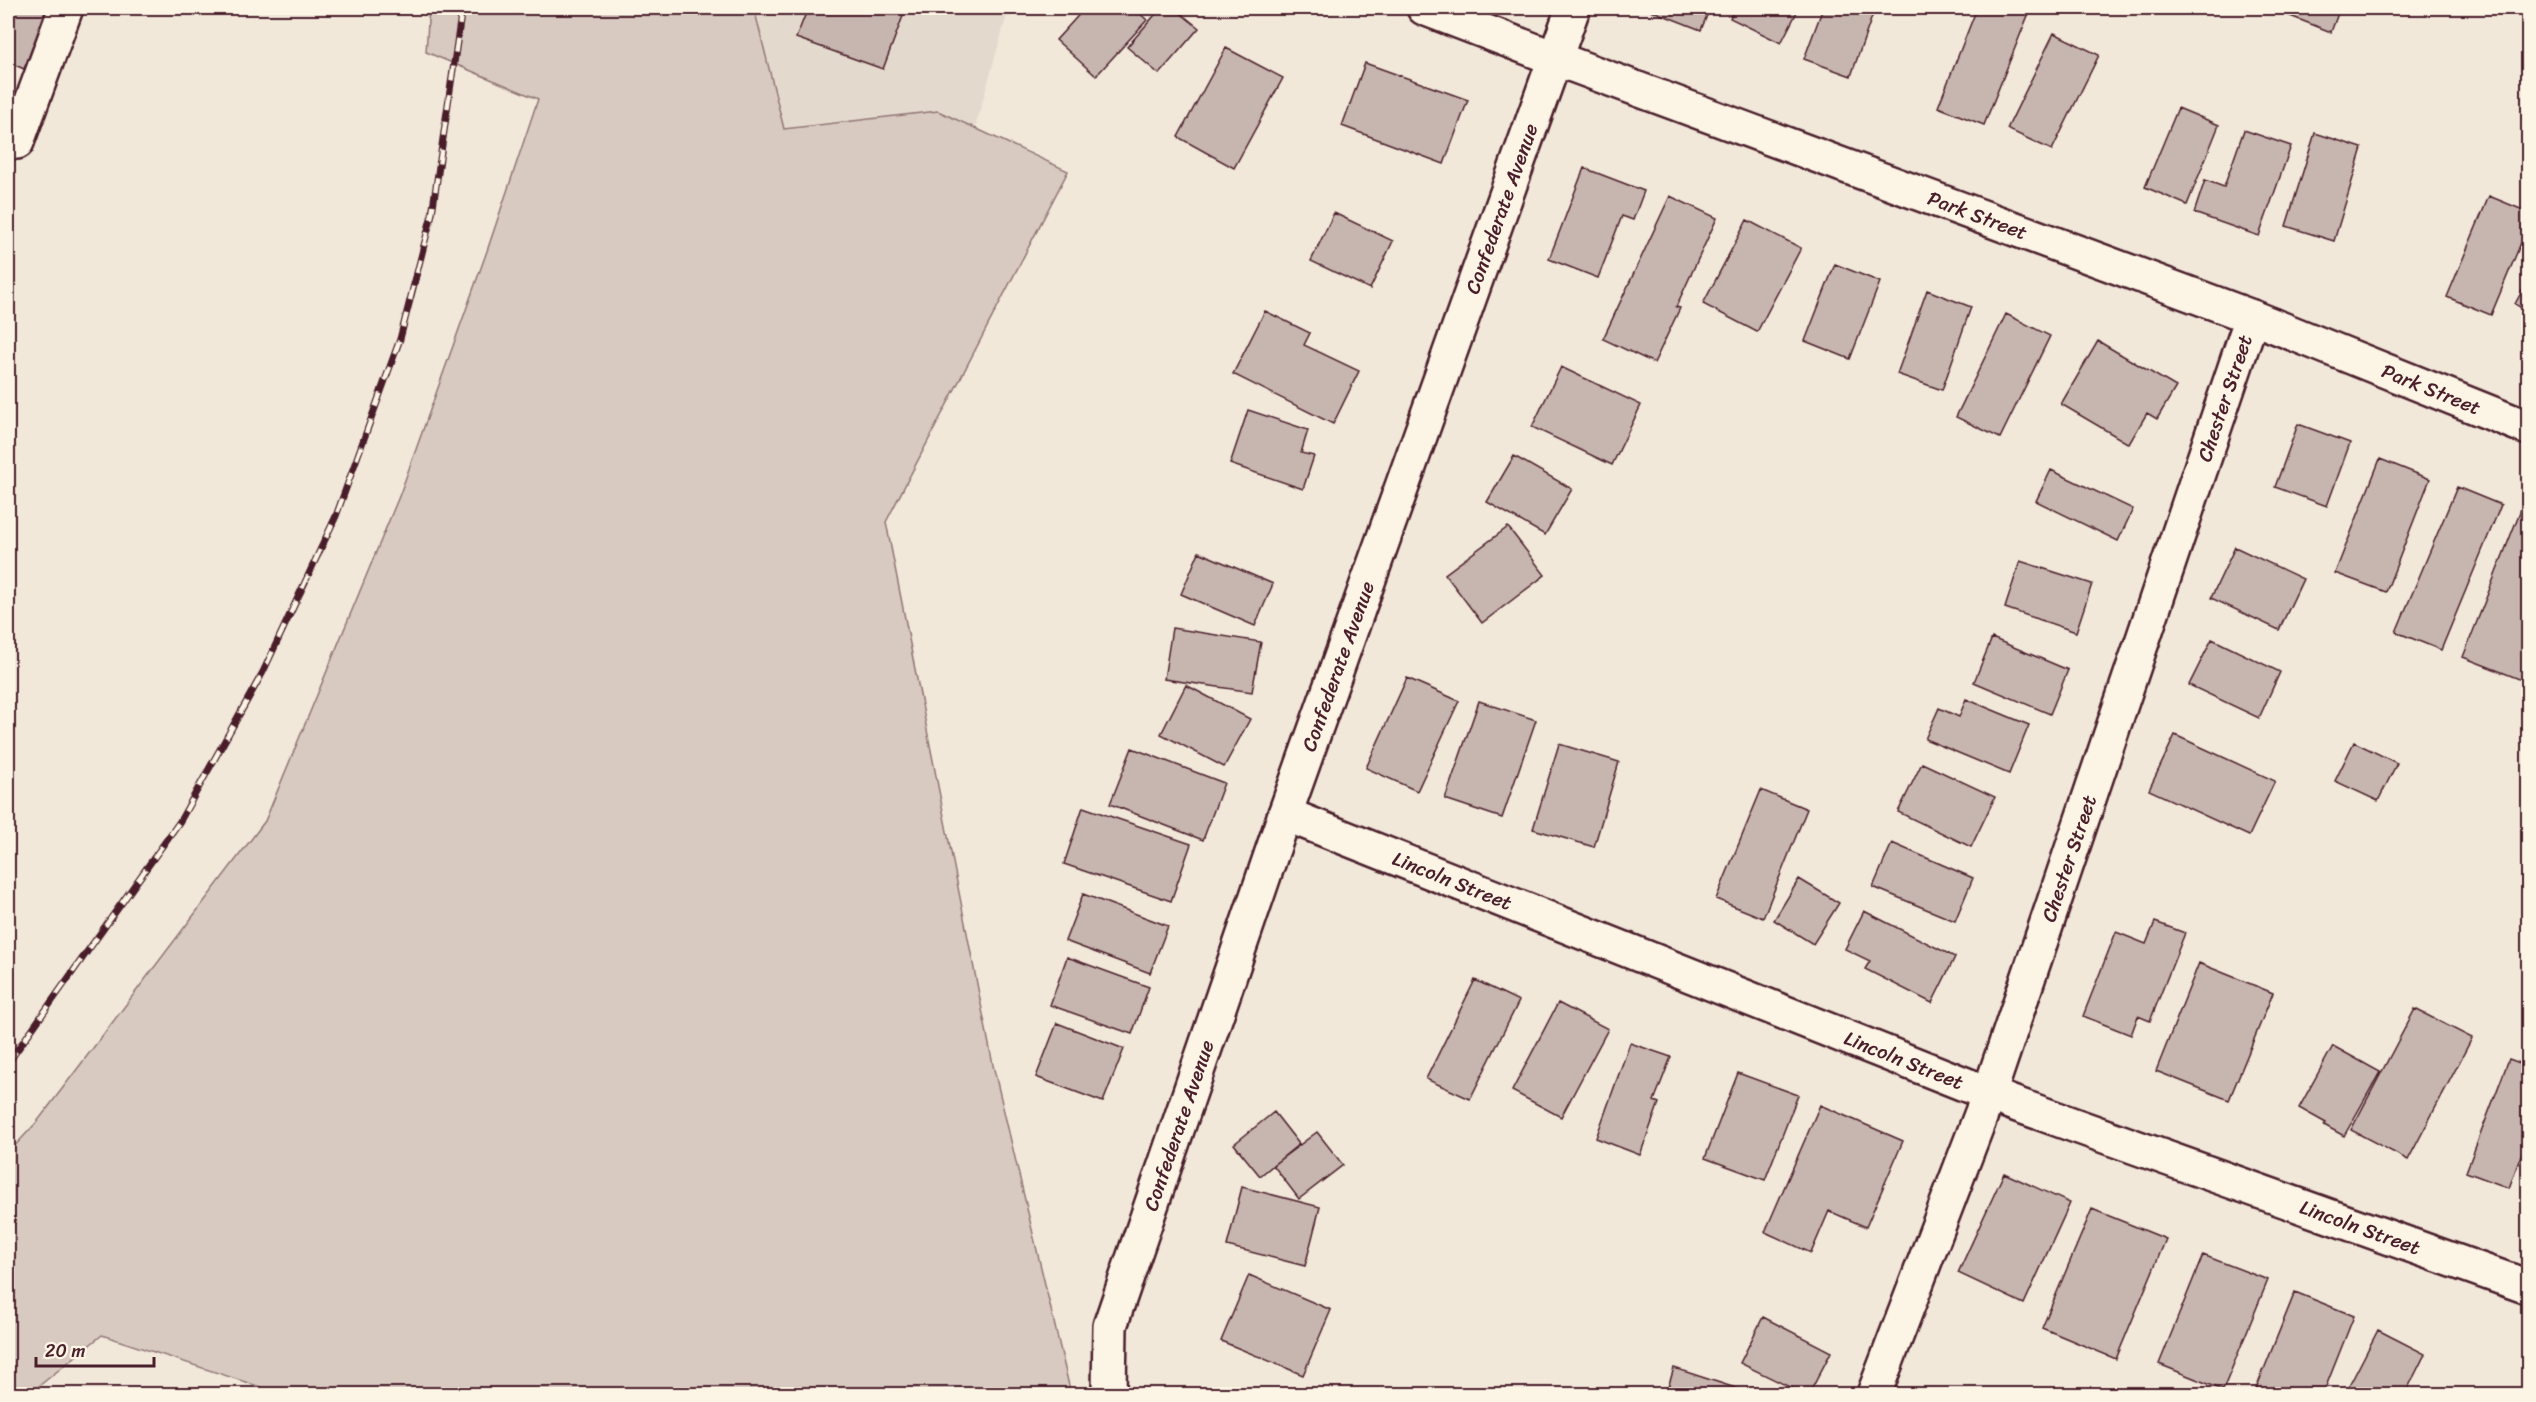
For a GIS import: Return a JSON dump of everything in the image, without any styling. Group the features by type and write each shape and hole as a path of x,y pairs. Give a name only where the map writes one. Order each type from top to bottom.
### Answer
{"street":[{"path":"17,142 66,8"},
{"name":"Park Street","path":"1424,8 2252,317 2529,428"},
{"name":"Confederate Avenue","path":"1109,1395 1110,1326 1285,814 1573,8"},
{"name":"Chester Street","path":"1874,1395 1989,1094 2252,317"},
{"name":"Lincoln Street","path":"1285,814 1989,1094 2529,1287"}],"shaded area":[{"path":"429,8 754,8 784,129 938,111 1068,171 886,522 993,1065 1071,1394 282,1394 102,1335 29,1394 8,1394 8,1153 37,1122 265,821 400,494 487,251 538,99 426,52"},
{"path":"754,8 1009,8 975,128 938,111 784,129"}],"building":[{"path":"8,8 49,8 24,69 8,62"},
{"path":"808,8 906,8 883,69 796,38"},
{"path":"1085,8 1134,8 1147,20 1096,76 1056,40"},
{"path":"1161,8 1174,8 1199,28 1159,74 1127,47"},
{"path":"1645,8 1710,8 1701,30"},
{"path":"1735,8 1799,8 1781,43 1730,18"},
{"path":"1823,8 1875,8 1851,76 1804,59"},
{"path":"1977,8 2031,8 1984,125 1938,107"},
{"path":"2276,8 2340,8 2331,32 2275,10"},
{"path":"2054,33 2099,55 2052,150 2007,129"},
{"path":"1226,48 1283,78 1234,168 1178,137"},
{"path":"1365,63 1468,100 1444,164 1342,126"},
{"path":"2178,108 2219,125 2187,205 2145,187"},
{"path":"2244,130 2291,146 2259,236 2194,213 2205,180 2224,187"},
{"path":"2315,133 2362,148 2334,241 2286,226"},
{"path":"1584,168 1644,191 1633,220 1622,216 1598,278 1549,259"},
{"path":"1670,196 1717,218 1676,307 1680,308 1654,363 1603,339"},
{"path":"2489,196 2528,212 2528,226 2491,315 2447,297"},
{"path":"1334,213 1393,241 1370,289 1311,261"},
{"path":"1747,220 1801,248 1757,332 1703,304"},
{"path":"1835,264 1880,282 1850,359 1805,341"},
{"path":"2528,280 2528,312 2515,304"},
{"path":"1927,290 1971,307 1942,390 1897,374"},
{"path":"1265,311 1310,333 1304,345 1359,371 1333,424 1233,374"},
{"path":"2006,314 2050,336 2000,438 1956,417"},
{"path":"2098,341 2176,387 2157,419 2147,413 2129,444 2061,404"},
{"path":"1561,367 1641,405 1612,465 1532,427"},
{"path":"1248,410 1308,430 1301,453 1314,456 1303,489 1230,464"},
{"path":"2298,424 2350,443 2327,506 2275,487"},
{"path":"1514,456 1572,489 1545,535 1487,502"},
{"path":"2380,459 2430,479 2386,592 2335,573"},
{"path":"2051,470 2133,509 2118,541 2036,501"},
{"path":"2457,487 2501,505 2441,650 2396,632"},
{"path":"2521,509 2528,512 2527,682 2463,657"},
{"path":"1508,527 1545,575 1482,623 1445,574"},
{"path":"2235,547 2303,579 2279,630 2211,598"},
{"path":"1199,552 1273,584 1255,626 1181,594"},
{"path":"2020,561 2092,584 2076,632 2005,608"},
{"path":"1172,628 1261,642 1252,692 1164,679"},
{"path":"1992,638 2068,670 2050,714 1974,682"},
{"path":"2212,639 2280,672 2259,718 2189,685"},
{"path":"1407,678 1459,701 1417,791 1366,768"},
{"path":"1186,685 1250,719 1224,767 1161,734"},
{"path":"1966,699 2029,725 2009,774 1925,739 1939,708 1959,717"},
{"path":"1479,701 1536,720 1502,818 1445,799"},
{"path":"2175,735 2275,781 2249,836 2149,790"},
{"path":"2354,742 2397,763 2378,801 2335,781"},
{"path":"1559,744 1619,762 1594,847 1533,829"},
{"path":"1132,748 1224,783 1203,840 1110,804"},
{"path":"1922,763 1995,797 1971,847 1898,812"},
{"path":"1761,790 1807,809 1763,918 1716,899"},
{"path":"1083,807 1191,844 1171,901 1064,864"},
{"path":"1892,843 1973,878 1955,921 1873,887"},
{"path":"1799,879 1839,903 1813,944 1774,920"},
{"path":"1083,894 1168,926 1150,973 1065,941"},
{"path":"1864,911 1955,957 1932,1003 1865,969 1870,961 1845,949"},
{"path":"2155,922 2185,933 2150,1021 2138,1016 2131,1035 2083,1016 2116,932 2146,944"},
{"path":"1067,957 1149,987 1132,1034 1050,1005"},
{"path":"2199,963 2273,993 2229,1100 2156,1071"},
{"path":"1475,980 1519,1001 1470,1099 1426,1079"},
{"path":"1558,1003 1608,1029 1561,1117 1512,1091"},
{"path":"2415,1009 2472,1038 2408,1160 2351,1130"},
{"path":"1057,1023 1124,1049 1103,1102 1036,1077"},
{"path":"1630,1043 1671,1057 1654,1101 1659,1103 1640,1155 1596,1138"},
{"path":"2333,1046 2380,1072 2344,1136 2299,1108"},
{"path":"2509,1059 2528,1066 2528,1136 2509,1188 2466,1172"},
{"path":"1738,1073 1798,1095 1765,1180 1705,1158"},
{"path":"1820,1105 1903,1141 1866,1227 1829,1211 1811,1253 1765,1232"},
{"path":"1274,1112 1299,1144 1260,1176 1234,1144"},
{"path":"1317,1132 1343,1165 1299,1199 1273,1165"},
{"path":"2004,1173 2070,1203 2024,1304 1958,1273"},
{"path":"1242,1187 1320,1207 1305,1266 1227,1246"},
{"path":"2092,1209 2166,1239 2116,1359 2042,1328"},
{"path":"2203,1255 2268,1280 2223,1390 2159,1364"},
{"path":"1249,1275 1331,1310 1303,1375 1221,1341"},
{"path":"2295,1292 2354,1316 2323,1394 2254,1394"},
{"path":"1763,1317 1831,1352 1809,1394 1804,1394 1740,1363"},
{"path":"2378,1330 2425,1354 2405,1394 2345,1394"},
{"path":"1674,1368 1754,1394 1666,1394"}],"railway":[{"path":"8,1063 180,821 263,672 336,516 400,339 432,214 462,8"}]}
